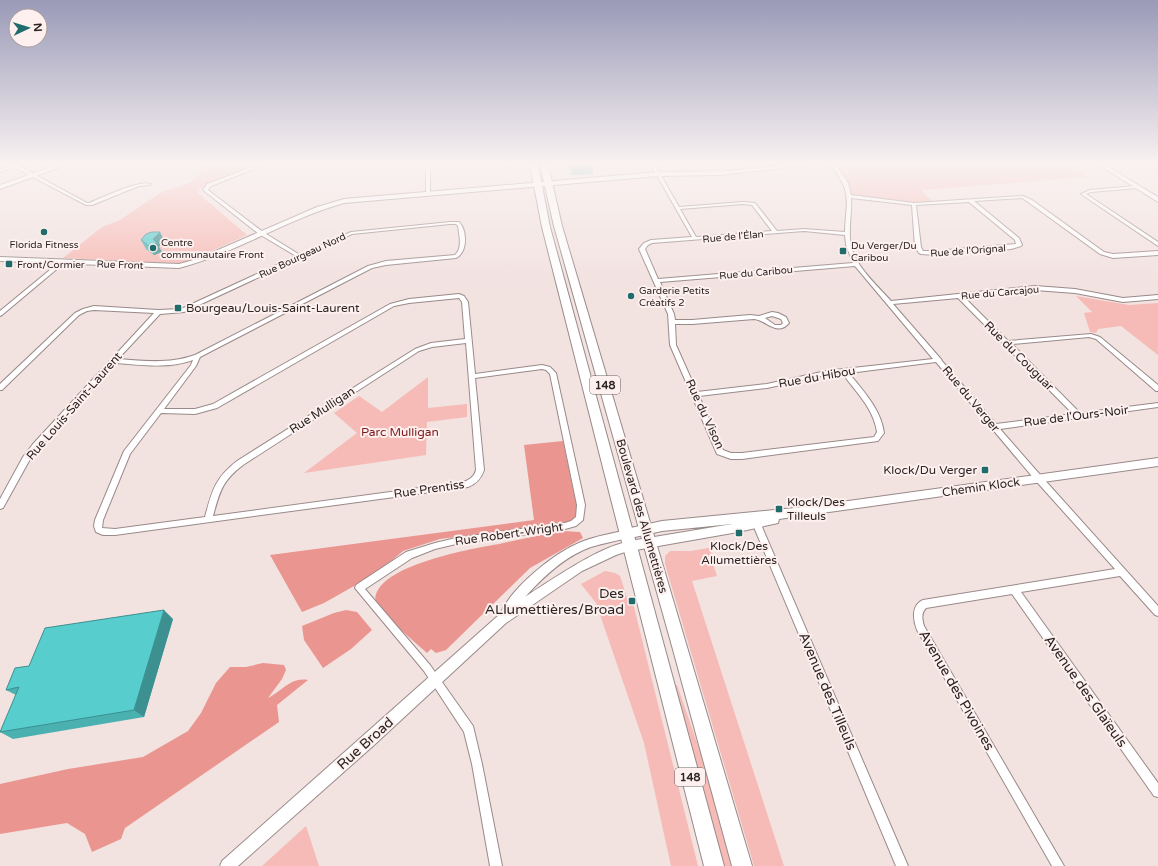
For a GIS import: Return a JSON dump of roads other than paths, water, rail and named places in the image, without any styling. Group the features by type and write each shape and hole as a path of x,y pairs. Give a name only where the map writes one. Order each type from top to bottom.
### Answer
{"highway":[{"name":"Boulevard des Allumettières","path":"543,205 543,213 714,866"},
{"name":"Boulevard des Allumettières","path":"549,205 648,536 742,866"}],"main road":[{"name":"Chemin Klock","path":"628,540 805,512 1158,462"}],"street":[{"path":"224,205 261,234 300,256"},
{"name":"Rue Front","path":"0,258 62,262 179,266 198,260 327,205"},
{"path":"676,205 695,239"},
{"path":"678,208 712,205"},
{"path":"754,205 775,232"},
{"name":"Rue du Verger","path":"848,205 846,234 847,247 856,264 1039,478 1158,612"},
{"name":"Rue de l'Orignal","path":"914,205 918,247 921,252 935,253 1011,247 1019,245 1017,239 977,205"},
{"path":"1035,205 1102,253 1113,256 1158,253"},
{"path":"1100,205 1158,244"},
{"name":"Rue Bourgeau Nord","path":"0,388 81,311 94,308 176,312 193,307 345,235 357,231 450,223 457,223 460,226 462,250 459,255 370,266 197,356 174,364 113,361"},
{"name":"Rue de l'Élan","path":"644,245 651,242 808,230 846,234"},
{"name":"Rue du Vison","path":"644,245 643,251 657,281 673,322 673,345 720,452 731,456 876,439 881,433 881,425 874,412 844,371"},
{"path":"0,314 62,262"},
{"name":"Rue du Caribou","path":"657,281 856,264"},
{"name":"Rue du Carcajou","path":"890,303 1036,288 1063,290 1123,300 1158,297"},
{"name":"Rue Prentiss","path":"160,411 190,412 215,406 386,308 402,302 454,296 462,297 465,302 480,470 479,476 471,483 115,532 102,532 99,530 99,520 127,453 194,365 197,356"},
{"name":"Rue du Couguar","path":"960,296 1078,416"},
{"name":"Rue Louis-Saint-Laurent","path":"0,506 26,459 36,446 158,312"},
{"path":"673,322 692,322 750,317 759,318"},
{"path":"1006,343 1089,335 1098,338 1158,389"},
{"name":"Rue Mulligan","path":"208,519 220,481 224,475 240,463 417,350 431,345 468,341"},
{"name":"Rue du Hibou","path":"695,394 767,386 844,371 939,360"},
{"name":"Rue Robert-Wright","path":"435,680 358,588 409,555 435,546 456,541 565,526 573,524 580,518 581,505 553,373 548,368 542,367 472,376"},
{"name":"Rue de l'Ours-Noir","path":"995,426 1158,405"},
{"name":"Avenue des Tilleuls","path":"755,520 902,866"},
{"name":"Rue Broad","path":"502,619 525,588 548,568 585,545 628,540"},
{"name":"Rue Broad","path":"227,866 502,619 578,568 613,551 628,540"},
{"name":"Avenue des Pivoines","path":"1058,866 920,627 917,617 918,610 923,604 1122,572"},
{"name":"Avenue des Glaïeuls","path":"1014,589 1158,792"},
{"path":"435,680 469,730 477,764 496,866"}],"place":[{"name":"Florida Fitness","path":"44,232"},
{"name":"Centre communautaire Front","path":"153,248"},
{"name":"Du Verger/Du Caribou","path":"843,251"},
{"name":"Front/Cormier","path":"9,264"},
{"name":"Garderie Petits Créatifs 2","path":"631,296"},
{"name":"Bourgeau/Louis-Saint-Laurent","path":"178,308"},
{"name":"Klock/Du Verger","path":"985,470"},
{"name":"Klock/Des Tilleuls","path":"779,509"},
{"name":"Klock/Des Allumettières","path":"739,533"},
{"name":"Des ALlumettières/Broad","path":"632,601"}],"park label":[{"name":"Parc Mulligan","path":"400,432"}]}
